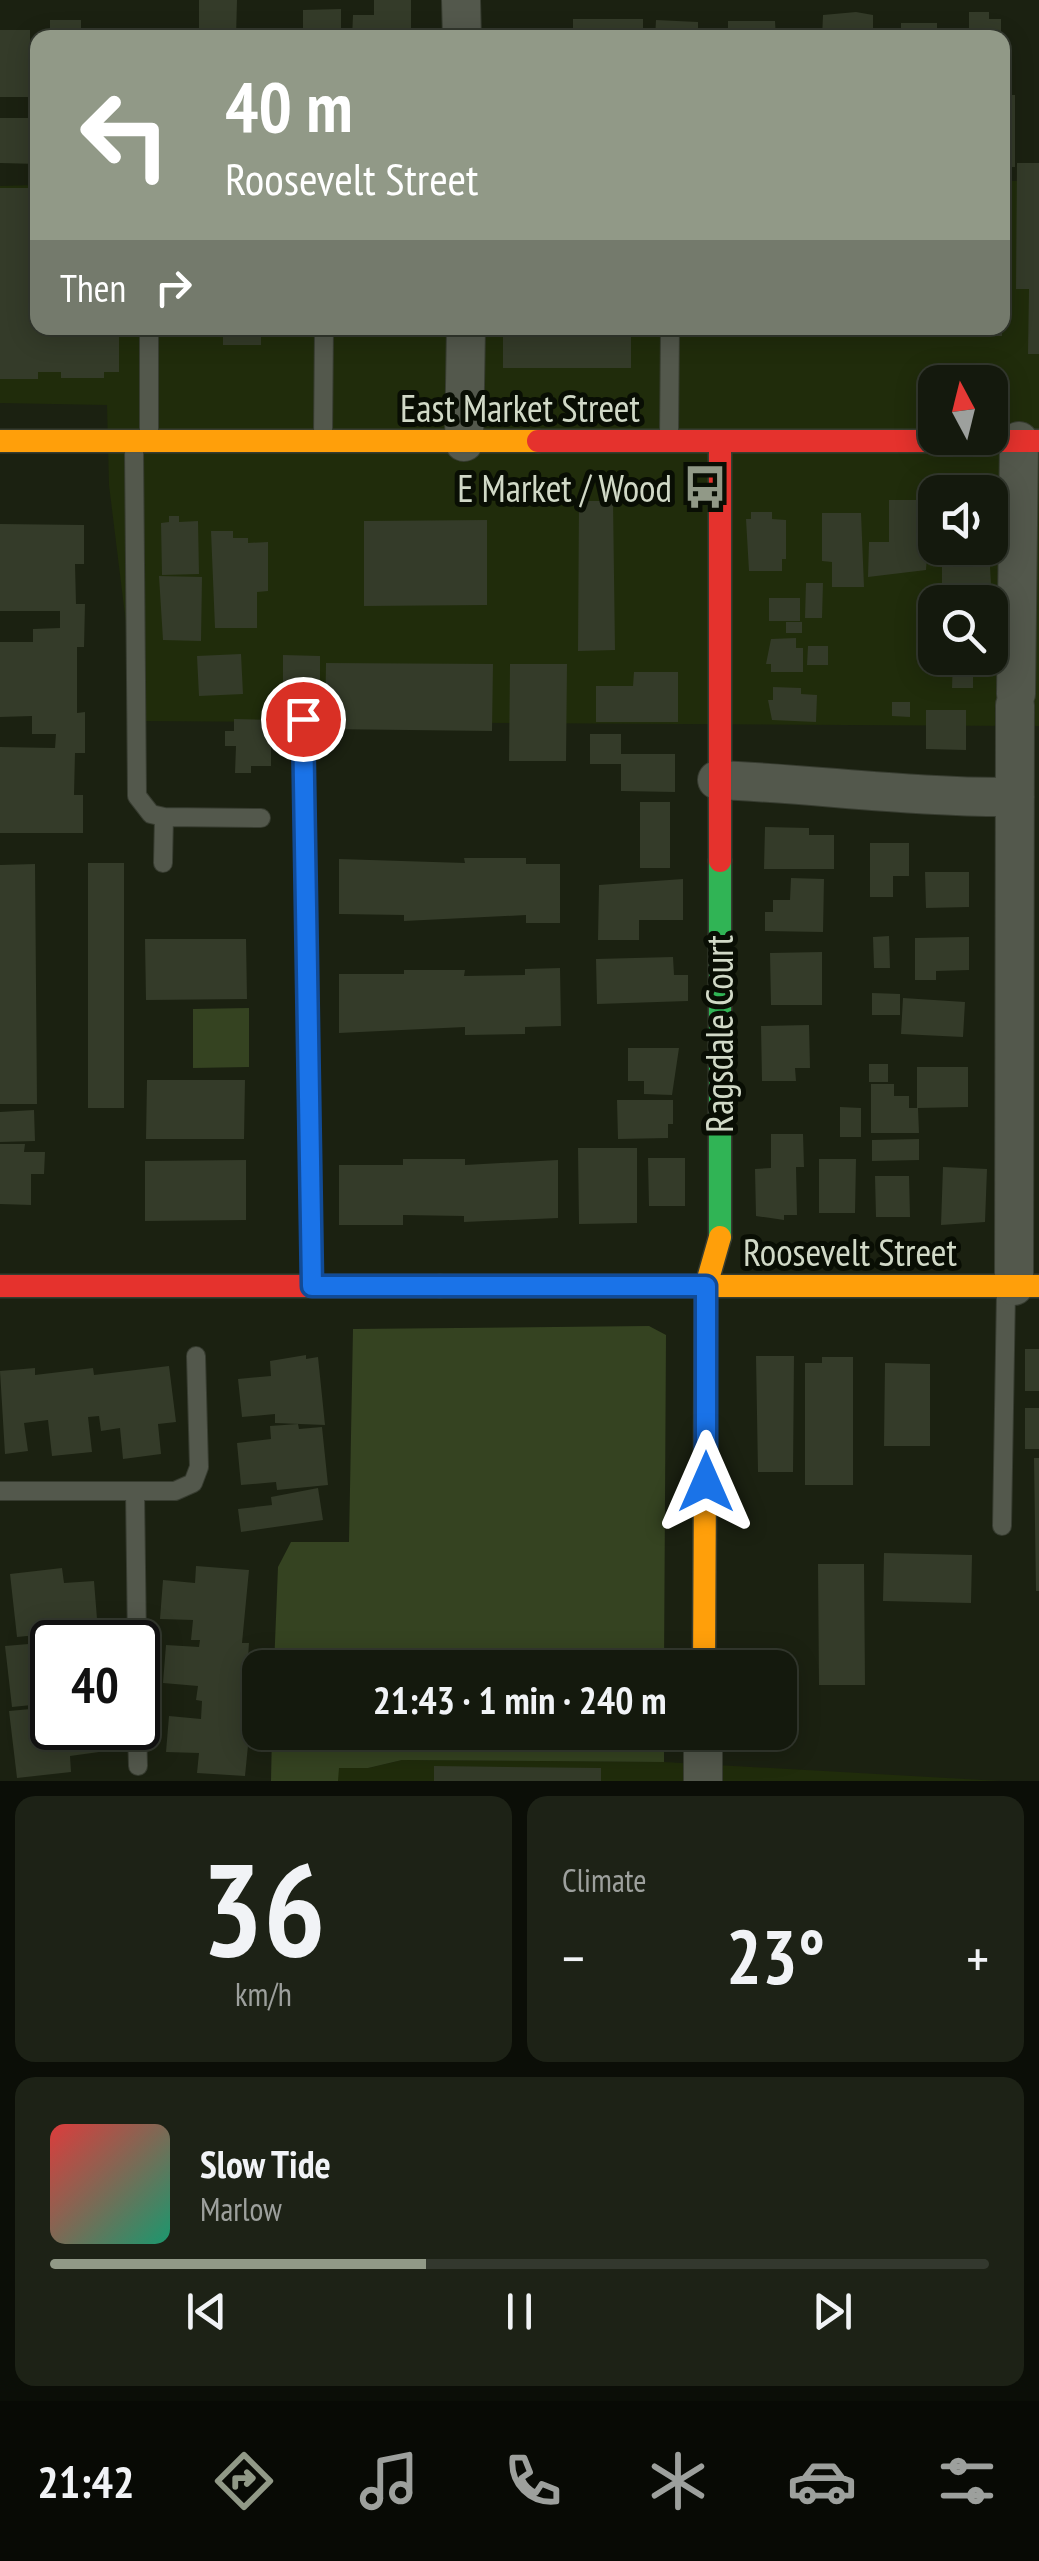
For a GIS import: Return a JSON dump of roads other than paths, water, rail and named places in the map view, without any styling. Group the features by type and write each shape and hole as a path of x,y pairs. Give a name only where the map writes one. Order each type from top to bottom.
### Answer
{"street":[{"path":"461,0 462,30"},
{"path":"464,442 466,335"},
{"path":"1020,1286 1015,700 1029,440"},
{"name":"East Market Street","path":"0,441 1029,440"},
{"name":"Ragsdale Court","path":"704,1650 706,1286 720,1246 716,780 720,442"},
{"path":"716,780 840,785 936,798 1015,797"},
{"name":"Roosevelt Street","path":"0,1286 1020,1286"},
{"path":"703,1750 703,1781"}],"lane":[{"path":"150,335 142,441 136,796 151,814 164,817 261,818"},
{"path":"323,441 324,335"},
{"path":"669,442 670,335"},
{"path":"303,719 312,1286"},
{"path":"162,863 164,817"},
{"path":"1002,1526 1020,1286"},
{"path":"0,1491 175,1491 193,1483 198,1467 196,1356"},
{"path":"136,1491 137,1620"},
{"path":"138,1750 138,1766"}],"place":[{"name":"E Market / Wood","path":"705,487"}]}
